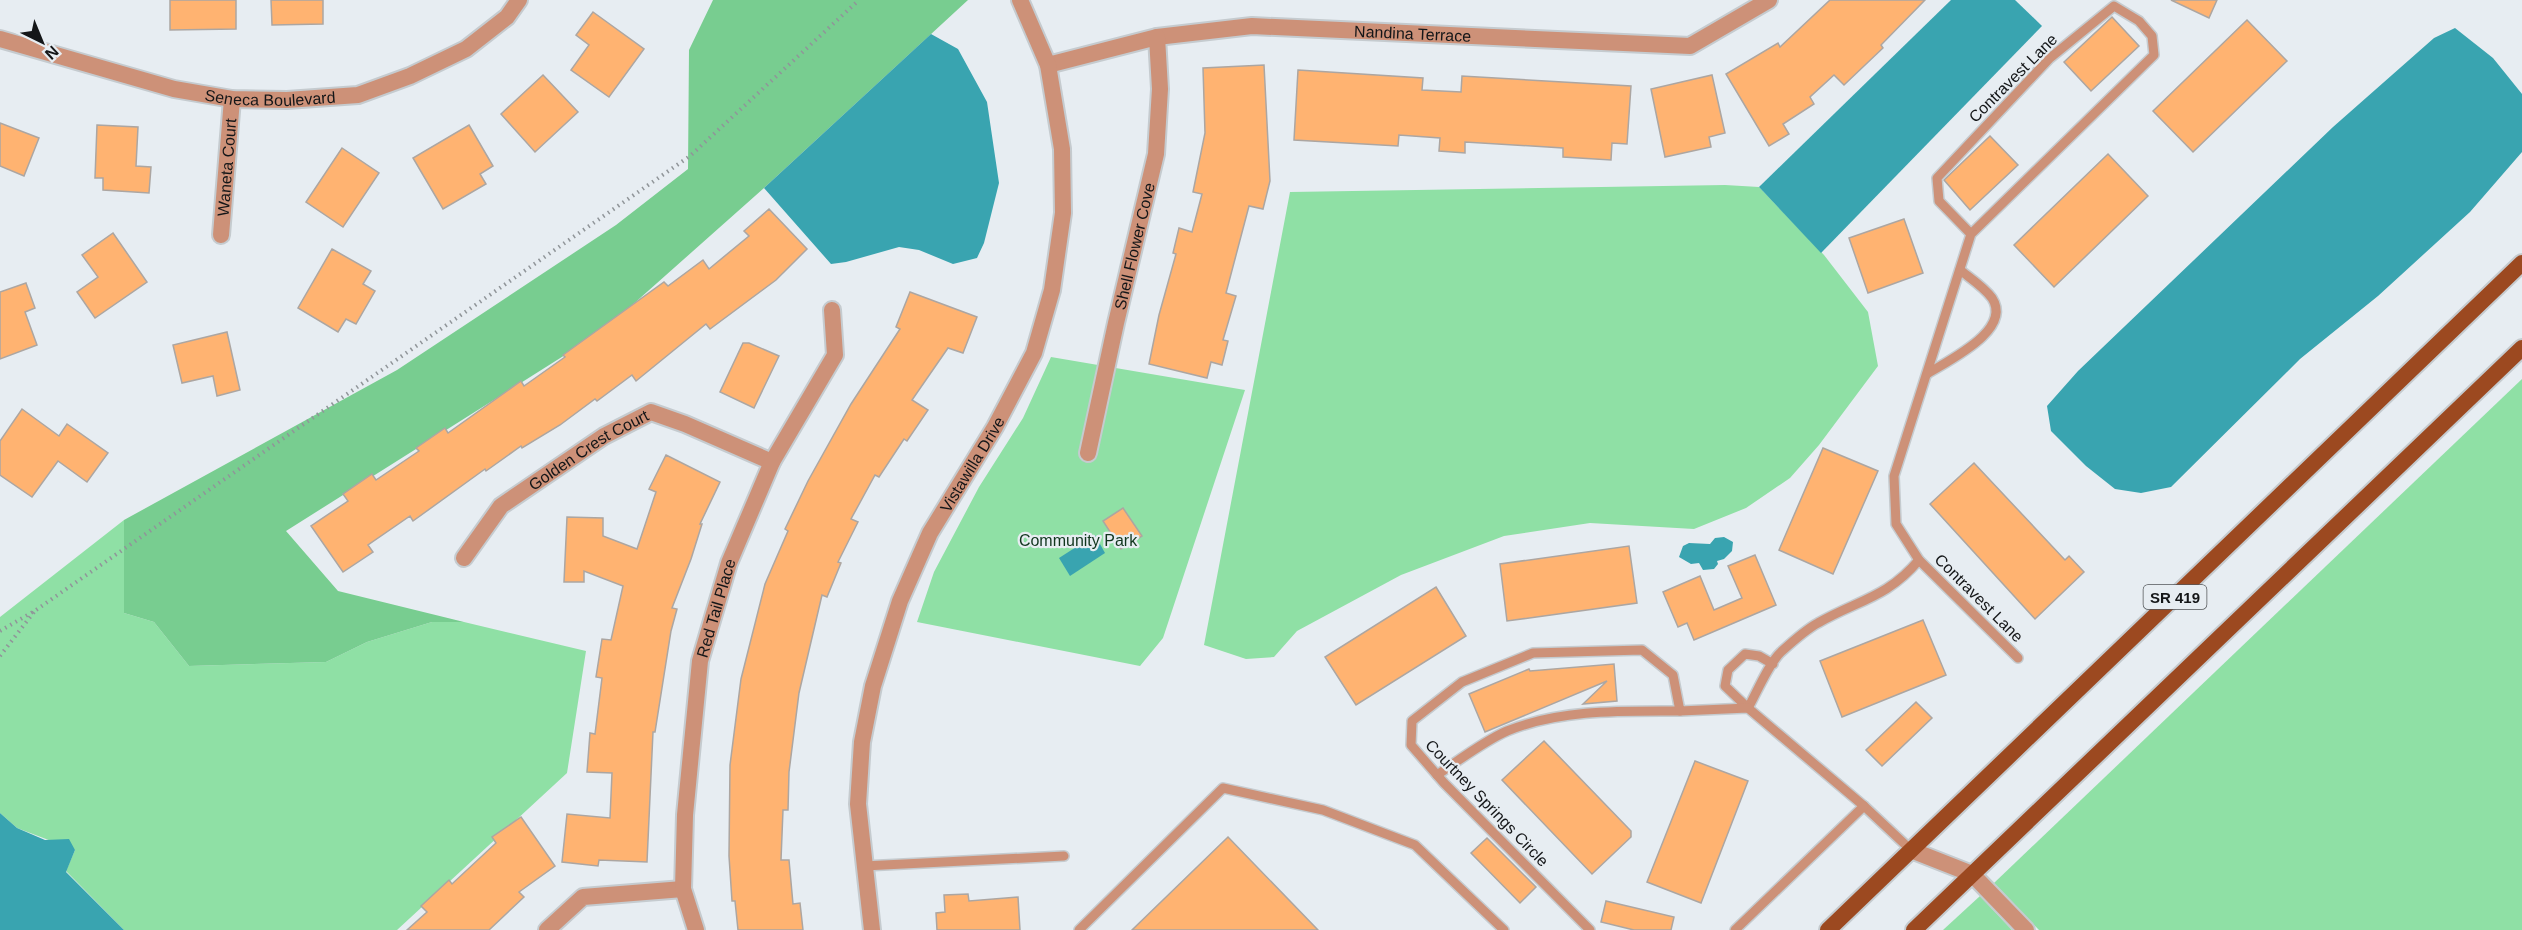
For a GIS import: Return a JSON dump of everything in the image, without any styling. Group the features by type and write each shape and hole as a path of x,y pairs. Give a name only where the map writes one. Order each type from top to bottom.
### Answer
{"main road":[{"name":"SR 419","path":"1828,930 2522,263"},
{"path":"1914,930 2522,348"}],"street":[{"name":"Seneca Boulevard","path":"0,39 174,89 232,99 287,100 358,95 411,76 466,49 507,16 519,0"},
{"name":"Vistawilla Drive","path":"872,930 858,804 862,742 873,686 900,601 930,533 995,427 1034,353 1052,290 1063,213 1062,149 1048,65 1020,0"},
{"name":"Nandina Terrace","path":"1048,65 1157,37 1252,26 1690,46 1769,0"},
{"name":"Shell Flower Cove","path":"1088,453 1156,154 1160,88 1157,37"},
{"name":"Waneta Court","path":"221,235 232,99"},
{"name":"Red Tail Place","path":"696,930 683,889 685,815 700,661 729,562 772,462 835,355 832,310"},
{"name":"Golden Crest Court","path":"464,558 501,506 604,436 651,412 685,424 772,462"},
{"path":"1911,850 1972,874 2026,930"},
{"path":"547,930 583,897 683,889"}],"lane":[{"name":"Contravest Lane","path":"1971,234 1940,201 1936,178 2050,58 2114,6 2139,21 2152,36 2154,56 1971,234 1894,476 1896,524 1919,560 2018,658"},
{"path":"1927,374 1976,343 1995,323 1997,314 1990,296 1960,270"},
{"name":"Contravest Lane","path":"1748,708 1779,654 1817,623 1874,597 1904,578 1919,560"},
{"name":"Courtney Springs Circle","path":"1590,930 1437,775 1411,745 1412,721 1462,682 1533,653 1642,650 1673,675 1680,711"},
{"path":"1773,663 1759,656 1745,654 1728,670 1725,686 1864,806 1911,850"},
{"path":"1437,775 1506,732 1555,718 1625,711 1748,708"},
{"path":"1079,930 1224,788 1323,810 1414,845 1504,930"},
{"path":"1735,930 1864,806"},
{"path":"864,866 1064,856"}],"path":[{"path":"0,631 36,610 690,156 859,0"},
{"path":"0,656 36,610"}],"green space":[{"path":"713,0 968,0 764,188 603,331 286,531 338,591 464,622 432,622 367,642 326,662 189,666 154,622 124,613 124,520 397,370 616,225 688,169 689,50"},
{"path":"1725,185 1759,187 1824,255 1868,312 1878,366 1819,445 1790,478 1746,508 1694,529 1590,523 1504,536 1401,575 1297,631 1274,657 1246,659 1204,645 1290,192"},
{"name":"Community Park","path":"1051,357 1245,390 1163,638 1140,666 917,622 934,572 979,487 1023,418"},
{"path":"2522,379 2522,930 2039,930 1994,883"},
{"path":"124,520 124,613 154,622 189,666 326,662 367,642 432,622 464,622 586,651 567,773 397,930 124,930 66,871 75,850 17,828 0,813 0,617"},
{"path":"1980,896 2012,930 1943,930"}],"water":[{"path":"1951,0 2015,0 2042,26 1821,253 1759,187"},
{"path":"2455,28 2493,58 2522,94 2522,152 2470,212 2378,296 2300,359 2171,487 2141,493 2115,489 2086,466 2051,431 2047,406 2078,371 2333,127 2434,38"},
{"path":"931,34 958,49 987,102 999,183 984,243 977,258 953,264 919,250 899,247 831,264 764,188"},
{"path":"1095,535 1105,553 1070,576 1059,558"},
{"path":"1724,537 1733,542 1732,551 1724,559 1717,561 1718,564 1714,569 1703,570 1699,563 1691,564 1679,557 1683,546 1689,543 1710,544 1715,538"},
{"path":"0,813 17,828 45,840 69,839 75,850 66,872 124,930 0,930"}],"building":[{"path":"170,0 236,0 236,29 170,30"},
{"path":"271,0 323,0 323,24 272,25"},
{"path":"1830,0 1925,0 1881,45 1883,48 1844,85 1834,75 1810,97 1814,104 1783,124 1789,134 1769,146 1726,74 1778,43 1780,47"},
{"path":"2171,0 2217,0 2209,18"},
{"path":"593,12 644,49 609,97 571,70 589,45 576,35"},
{"path":"2112,17 2139,46 2091,91 2064,62"},
{"path":"2247,20 2287,61 2193,152 2153,111"},
{"path":"1264,65 1270,181 1263,209 1249,206 1226,293 1236,296 1223,340 1228,341 1222,365 1211,362 1207,378 1149,364 1159,315 1176,254 1173,253 1179,228 1192,232 1202,194 1193,192 1205,133 1203,68"},
{"path":"1298,70 1423,78 1422,90 1461,92 1462,76 1631,86 1627,144 1612,143 1611,160 1563,157 1563,148 1465,142 1465,153 1439,151 1440,138 1399,135 1398,146 1294,140"},
{"path":"543,75 578,112 535,152 501,114"},
{"path":"1712,75 1725,133 1709,137 1711,147 1665,157 1651,89"},
{"path":"0,123 39,138 24,176 0,166"},
{"path":"97,125 138,127 136,166 151,167 149,193 103,190 103,178 95,178"},
{"path":"469,125 493,166 480,174 486,184 443,209 413,158"},
{"path":"1990,136 2018,165 1970,210 1944,180"},
{"path":"342,148 379,173 343,227 306,202"},
{"path":"2108,154 2148,196 2054,287 2014,245"},
{"path":"769,209 807,249 776,280 710,329 706,324 636,381 632,375 560,425 522,448 521,446 486,471 485,469 413,521 410,516 368,545 373,552 343,572 311,526 348,501 343,494 372,474 376,480 419,451 416,448 445,428 448,433 521,381 524,386 664,282 668,286 703,260 709,269 749,236 744,231"},
{"path":"1904,219 1923,273 1868,293 1849,238"},
{"path":"113,233 147,282 95,318 77,292 98,277 82,255"},
{"path":"332,249 371,271 363,284 375,291 356,324 346,319 338,332 298,308"},
{"path":"26,283 35,308 25,312 37,345 0,359 0,292"},
{"path":"910,292 977,317 963,353 948,348 912,400 928,410 907,441 904,439 879,477 875,475 851,519 858,522 838,562 841,563 827,597 822,595 799,693 789,772 788,810 783,810 781,860 789,860 793,904 800,903 803,930 738,930 735,901 732,901 729,856 730,765 741,679 765,584 788,531 785,529 808,481 851,404 900,329 896,327"},
{"path":"227,332 240,390 217,396 213,376 182,383 173,345"},
{"path":"743,343 749,343 779,356 754,408 720,392"},
{"path":"22,409 59,436 67,424 108,453 87,482 58,461 32,497 0,475 0,441"},
{"path":"1823,448 1878,471 1833,574 1779,550"},
{"path":"666,455 720,482 700,524 702,524 691,559 672,608 677,609 671,631 655,732 653,732 647,862 599,860 598,866 562,862 567,814 610,818 612,773 587,772 590,733 595,734 602,678 596,677 602,639 611,640 623,586 584,571 584,582 564,582 567,517 603,518 603,536 637,549 656,492 649,489"},
{"path":"1974,463 2065,560 2069,556 2084,572 2035,619 1930,504"},
{"path":"1123,508 1142,536 1121,549 1103,521"},
{"path":"1629,546 1637,603 1507,621 1500,564"},
{"path":"1755,555 1776,605 1694,640 1687,623 1678,627 1663,592 1700,576 1714,610 1742,598 1728,566"},
{"path":"1436,587 1466,636 1356,705 1325,657"},
{"path":"1923,620 1946,675 1842,717 1820,661"},
{"path":"1614,664 1617,701 1583,704 1607,681 1485,732 1469,694 1529,669 1530,671"},
{"path":"1916,702 1932,718 1882,766 1866,750"},
{"path":"1544,741 1631,831 1631,837 1592,874 1502,780"},
{"path":"1695,761 1748,781 1701,903 1647,882"},
{"path":"521,817 555,866 519,892 524,897 489,930 407,930 427,912 421,906 449,880 452,884 496,843 492,837"},
{"path":"1228,837 1318,930 1132,930"},
{"path":"1487,838 1536,887 1520,903 1471,853"},
{"path":"968,894 969,901 1018,897 1020,930 937,930 936,913 945,912 944,895"},
{"path":"1606,901 1674,917 1671,930 1634,930 1601,922"}]}
